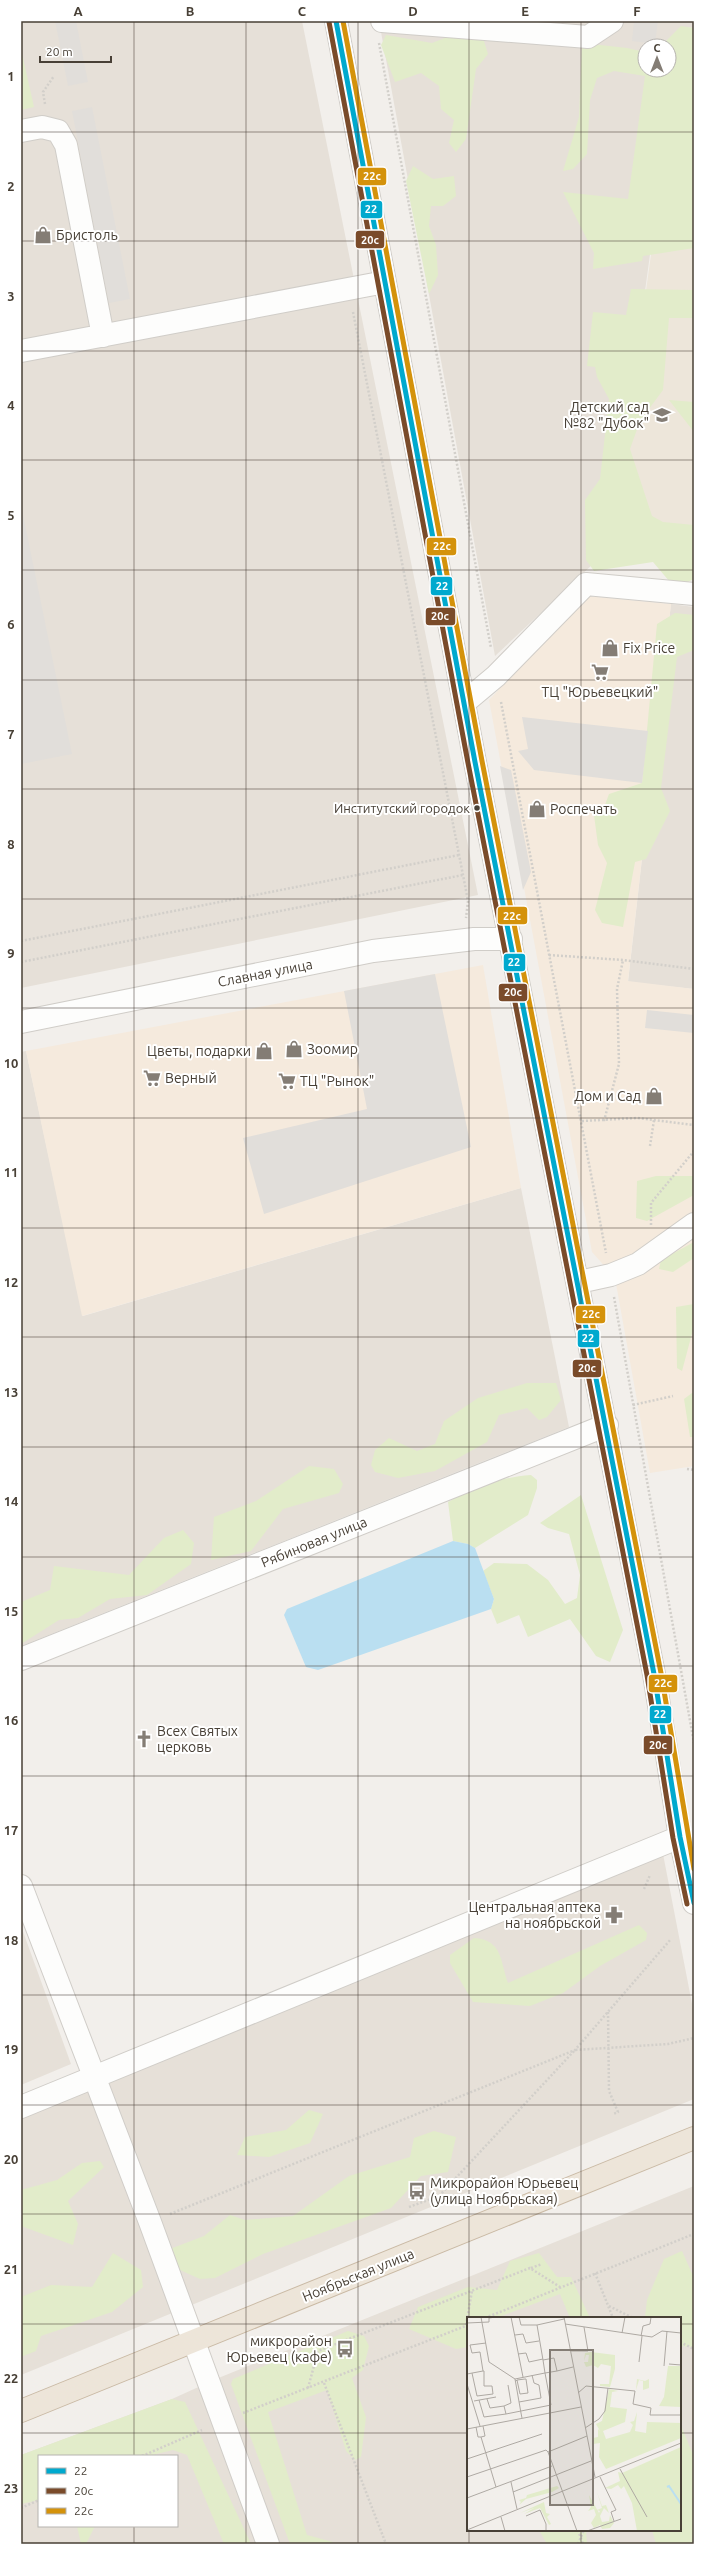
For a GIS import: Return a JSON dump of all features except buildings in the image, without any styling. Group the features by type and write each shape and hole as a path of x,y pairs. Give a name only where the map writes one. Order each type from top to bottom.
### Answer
{"highway":[{"name":"Ноябрьская улица","path":"21,2411 694,2138"}],"street":[{"path":"336,21 465,702 607,1425 654,1674 680,1837 694,1903"},
{"path":"380,29 588,37 612,21"},
{"path":"31,129 58,131 66,146 103,336"},
{"path":"21,352 385,282"},
{"path":"465,702 496,676 586,584 694,594"},
{"name":"Славная улица","path":"21,1022 373,951 474,939 511,939"},
{"path":"579,1282 611,1275 638,1264 694,1224"},
{"name":"Рябиновая улица","path":"21,1659 607,1425"},
{"path":"21,2107 680,1837"},
{"path":"21,1886 28,1932 94,2078 150,2222 192,2342 268,2544"}],"path":[{"path":"380,29 496,676 611,1275 632,1405 694,1743"},
{"path":"31,129 48,115 43,92 54,76"},
{"path":"349,289 468,901 466,918"},
{"path":"21,941 459,855"},
{"path":"21,962 463,875"},
{"path":"549,955 623,960 694,969"},
{"path":"604,1121 619,1064 617,989 623,960"},
{"path":"582,1121 637,1118 694,1125"},
{"path":"650,1146 654,1120"},
{"path":"651,1231 651,1203 694,1152"},
{"path":"632,1405 672,1396"},
{"path":"687,1468 694,1470"},
{"path":"409,2207 439,2196 575,2050 671,1939"},
{"path":"608,2011 607,2049 610,2092 618,2112 613,2114"},
{"path":"150,2222 575,2050 668,2044 694,2038"},
{"path":"494,2316 560,2287 694,2234"},
{"path":"308,2389 318,2351 542,2264"},
{"path":"530,2268 560,2287"},
{"path":"595,2273 613,2317"},
{"path":"468,2317 472,2291"},
{"path":"608,2306 631,2317"},
{"path":"144,2455 222,2421 324,2383 467,2325"},
{"path":"681,2342 694,2349"},
{"path":"324,2383 386,2544"},
{"path":"21,2508 38,2500"},
{"path":"578,2531 583,2544"},
{"path":"578,2544 583,2531"}],"shaded area":[{"path":"21,21 302,21 478,895 21,988"},
{"path":"55,21 76,21 88,82 68,86"},
{"path":"379,21 694,21 694,28 681,27 677,56 677,38 637,38 637,78 674,78 610,548 495,656"},
{"path":"634,21 658,21 656,38 637,38 637,42 632,41"},
{"path":"92,107 130,299 109,303 72,111"},
{"name":"Детский сад №82 \"Дубок\"","path":"663,169 694,174 694,561 610,548"},
{"path":"21,505 72,754 21,764"},
{"path":"586,596 671,604 628,981 694,989 694,1466 650,1473 615,1278 592,1252 489,700"},
{"path":"671,604 694,607 694,989 628,982"},
{"path":"522,717 648,731 642,783 534,770 518,751 528,749"},
{"path":"500,766 511,770 531,872 523,890"},
{"path":"483,965 521,1188 82,1316 26,1051"},
{"path":"435,974 471,1147 264,1214 243,1138 367,1109 344,991"},
{"path":"647,1010 694,1015 694,1033 645,1028"},
{"path":"26,1051 83,1316 521,1188 569,1427 21,1646 21,1052"},
{"path":"663,1854 694,2014 694,2099 21,2375 21,2115"},
{"path":"21,1926 71,2064 21,2085"},
{"path":"694,2186 694,2544 21,2544 21,2455 172,2399 216,2379"}],"green space":[{"path":"681,26 694,28 694,248 643,256 642,261 593,269 594,253 563,192 628,199 645,78 677,78 677,38 669,38"},
{"path":"458,33 483,38 488,54 476,69 466,139 456,152 449,143 454,120 441,109 439,86 421,73 395,82 381,45 386,35 432,43"},
{"path":"582,43 637,50 637,75 614,71 597,78 590,100 587,154 573,169 563,171 579,117"},
{"path":"21,49 34,107 21,110"},
{"path":"413,166 433,179 454,176 456,196 443,206 431,206 429,226 436,245 438,275 429,294 406,181"},
{"path":"631,289 694,290 694,318 669,318 663,390 640,421 630,449 652,516 663,522 694,525 694,579 675,588 653,562 594,571 586,560 585,500 600,479 609,399 597,377 595,367 587,366 593,312 626,315"},
{"path":"669,400 694,402 694,432"},
{"path":"675,613 694,615 694,650 677,657 661,788 670,811 646,859 635,862 623,927 602,923 595,910 607,863 598,845 594,815 605,805 609,794 642,783 657,624"},
{"path":"656,1176 694,1176 694,1195 647,1221 636,1218 637,1181"},
{"path":"694,1242 694,1258 673,1272 659,1269 661,1260"},
{"path":"694,1304 694,1326 682,1371 677,1368 676,1307"},
{"path":"527,1383 556,1383 561,1400 547,1417 539,1420 527,1408 499,1415 487,1442 435,1471 398,1478 375,1472 371,1465 375,1450 389,1438 417,1451 435,1444 444,1421 478,1398"},
{"path":"692,1393 694,1394 694,1437 690,1437 684,1399"},
{"path":"309,1466 334,1469 343,1484 339,1493 283,1509 251,1551 211,1560 214,1517 256,1501"},
{"path":"531,1475 537,1480 537,1488 528,1515 475,1548 468,1544 453,1541 448,1502 469,1491 488,1484 508,1478"},
{"path":"581,1495 623,1630 610,1662 596,1656 570,1619 528,1637 519,1615 497,1624 491,1609 494,1599 483,1571 494,1563 527,1564 548,1580 565,1604 577,1598 580,1575 569,1534 548,1528 540,1523"},
{"path":"183,1530 194,1543 191,1564 147,1595 110,1599 78,1618 59,1620 21,1644 21,1602 50,1590 54,1566 129,1575 164,1538"},
{"path":"639,1925 647,1933 646,1940 600,1966 563,1993 530,2006 473,2002 450,1963 450,1955 474,1938 483,1940 495,1947 499,1953 508,1983"},
{"path":"309,2110 323,2114 310,2143 269,2157 237,2155 245,2137 286,2130"},
{"path":"434,2131 456,2137 448,2172 421,2176 391,2208 263,2254 215,2278 200,2279 171,2266 170,2249 204,2236 230,2215 245,2220 293,2216 349,2176 410,2157 414,2138"},
{"path":"100,2161 104,2167 68,2201 78,2224 73,2245 21,2226 21,2190 57,2180 82,2163"},
{"path":"682,2251 694,2278 694,2347 681,2346 681,2317 645,2317 647,2300 664,2259"},
{"path":"113,2253 141,2270 143,2287 112,2312 41,2336 36,2351 21,2357 21,2297 51,2285 92,2287"},
{"path":"539,2253 557,2277 571,2277 590,2317 570,2317 560,2294 499,2317 467,2317 467,2347 456,2349 409,2329 418,2307 468,2287 497,2290 510,2261"},
{"path":"348,2331 364,2336 369,2346 363,2370 352,2378 366,2417 361,2457 355,2460 346,2451 327,2390 268,2412 307,2535 333,2542 333,2544 290,2544 231,2384 233,2379"},
{"path":"172,2399 185,2402 251,2544 224,2544 187,2455 173,2450 152,2455 38,2455 38,2500 21,2504 21,2455"},
{"path":"681,2425 694,2457 694,2544 656,2544 652,2531 681,2531"},
{"path":"77,2527 94,2527 86,2544 81,2544"},
{"path":"540,2531 586,2531 587,2544 547,2544"}],"water":[{"path":"453,1541 468,1544 475,1548 494,1599 491,1609 318,1670 306,1667 284,1615 287,1609"}],"transit line":[{"name":"22","path":"336,21 475,762 654,1674 680,1837 694,1903"},
{"name":"22c","path":"343,21 482,761 661,1673 694,1869"},
{"name":"20с","path":"329,22 468,763 647,1675 673,1838 687,1904"}],"place":[{"name":"Бристоль","path":"43,235"},
{"name":"Детский сад №82 \"Дубок\"","path":"662,415"},
{"name":"Fix Price","path":"610,648"},
{"name":"ТЦ \"Юрьевецкий\"","path":"600,672"},
{"name":"Институтский городок","path":"477,808"},
{"name":"Роспечать","path":"537,809"},
{"name":"Зоомир","path":"294,1049"},
{"name":"Цветы, подарки","path":"264,1051"},
{"name":"Верный","path":"152,1078"},
{"name":"ТЦ \"Рынок\"","path":"287,1081"},
{"name":"Дом и Сад","path":"654,1096"},
{"name":"Всех Святых церковь","path":"144,1739"},
{"name":"Центральная аптека на ноябрьской","path":"614,1915"},
{"name":"Микрорайон Юрьевец (улица Ноябрьская)","path":"417,2191"},
{"name":"микрорайон Юрьевец (кафе)","path":"345,2349"}]}
